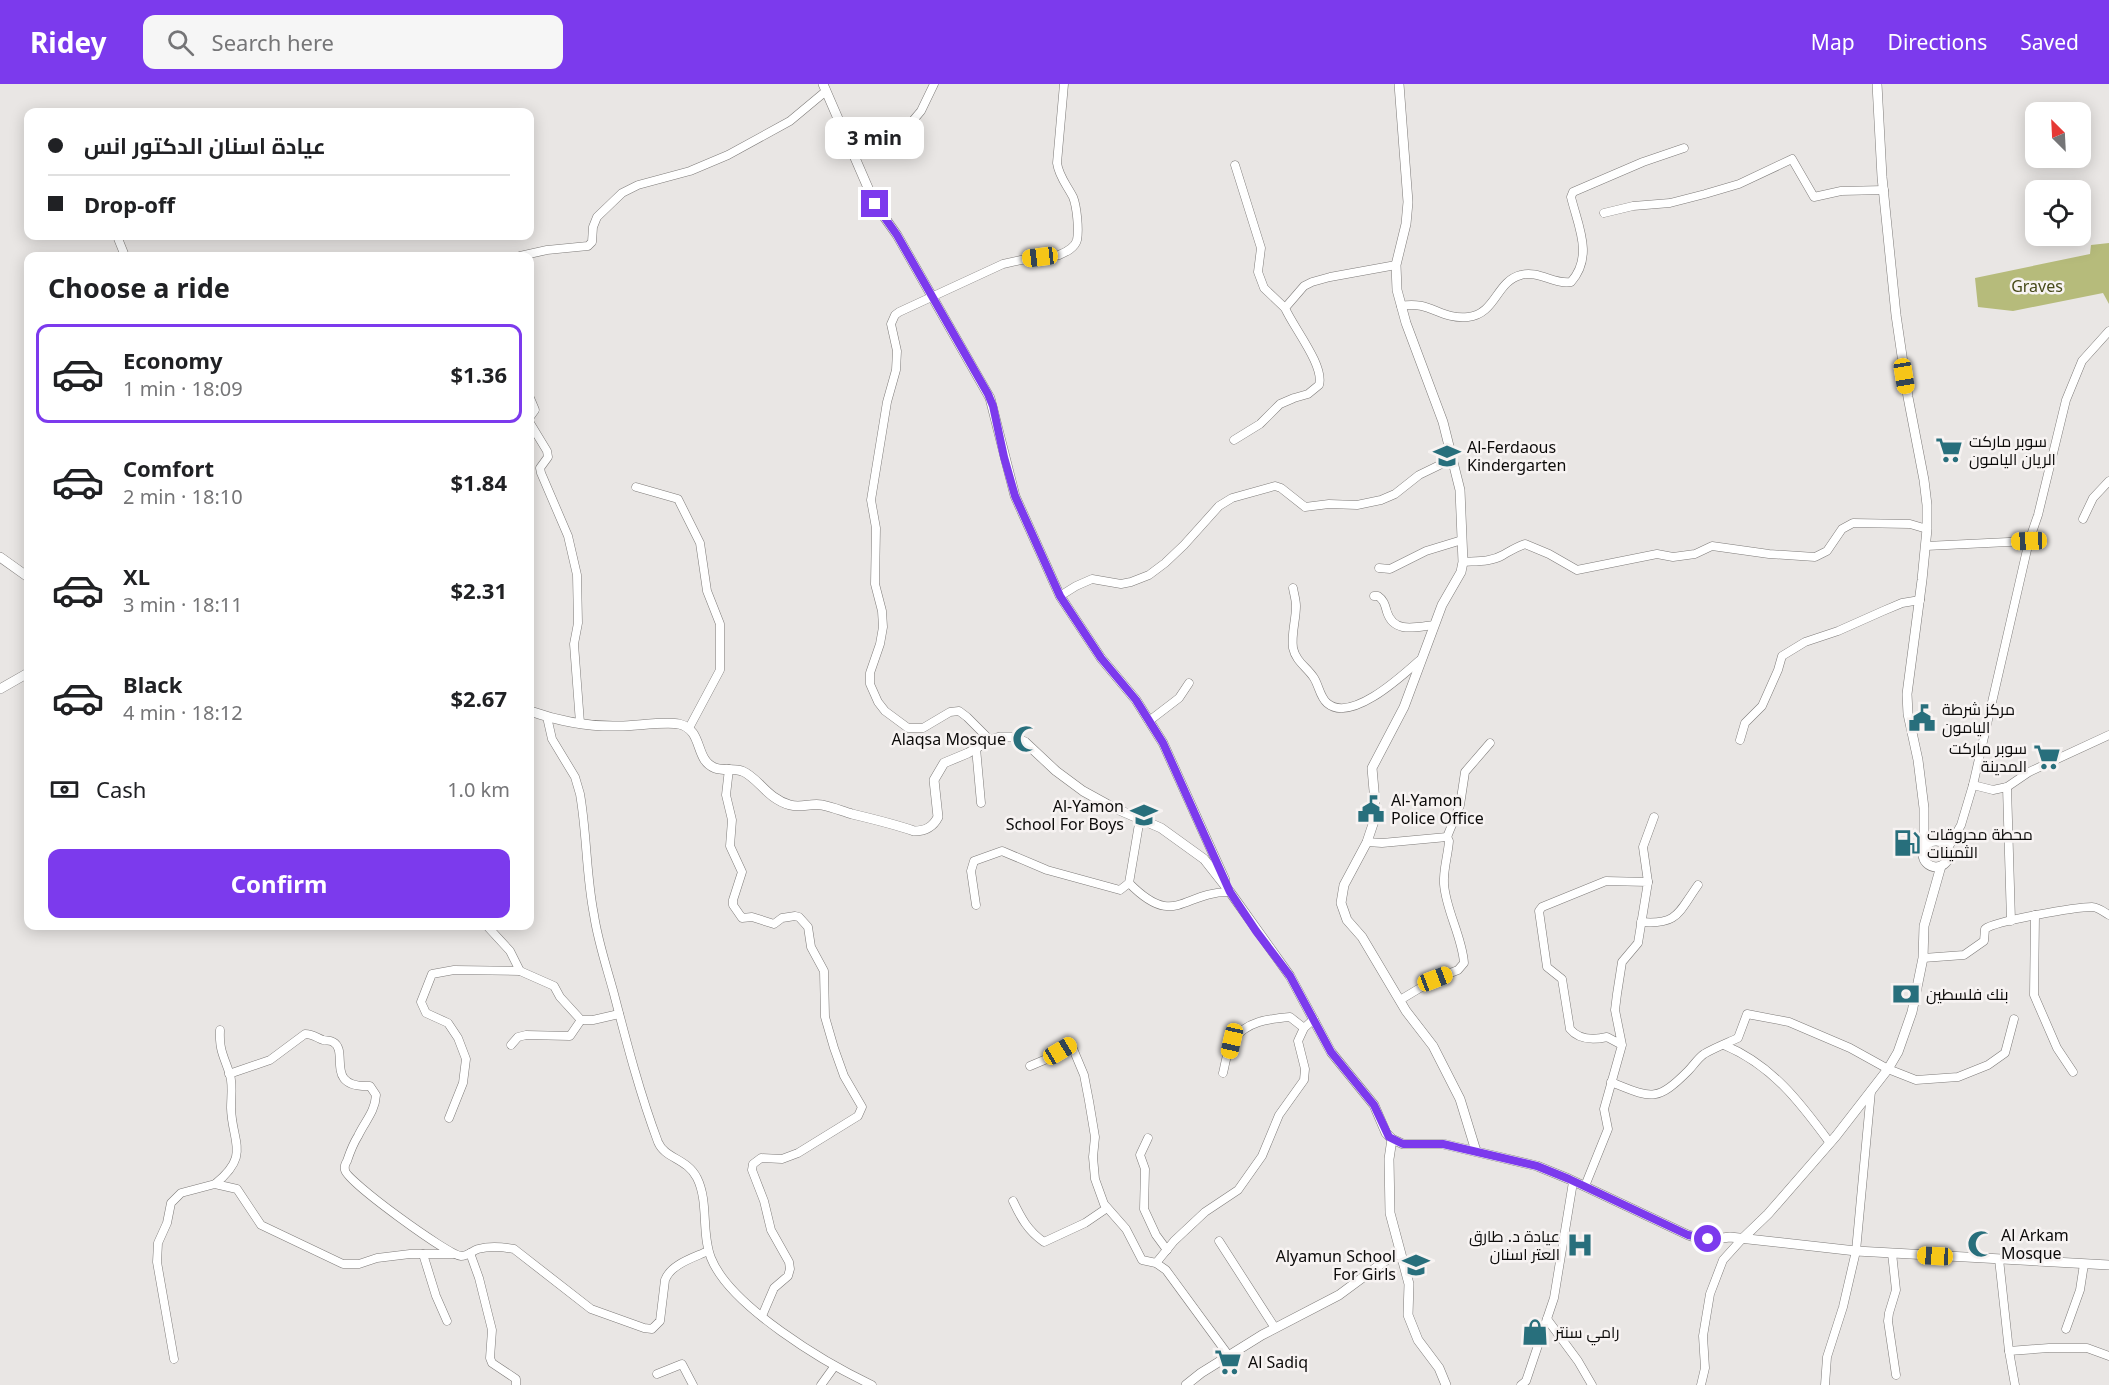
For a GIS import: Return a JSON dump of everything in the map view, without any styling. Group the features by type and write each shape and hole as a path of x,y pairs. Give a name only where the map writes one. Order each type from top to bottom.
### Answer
{"street":[{"path":"854,156 899,137 921,111 934,84"},
{"path":"990,740 958,711 950,712 923,728 908,728 885,711 878,702 869,679 883,627 882,611 875,584 876,528 872,500 887,402 896,370 897,351 891,324 895,315 1003,264 1059,255 1073,246 1077,240 1075,204 1059,175 1057,163 1064,84"},
{"path":"1399,84 1408,202 1406,224 1396,265 1401,306 1443,422 1462,499 1463,562 1461,572 1442,605 1404,707 1372,768 1375,812 1372,831 1344,885 1341,897 1342,909 1347,920 1362,937 1400,1000 1432,1046 1461,1099 1476,1151"},
{"path":"1877,84 1884,190 1901,354 1924,480 1927,529 1920,600 1908,675 1907,699 1924,808 1924,858 1929,865 1941,866"},
{"path":"534,253 588,246 592,242 593,227 597,218 622,193 638,185 679,174 728,155 790,121 825,87 875,204 897,235 990,398 1015,496 1060,596 1101,658 1136,700 1163,743 1230,892"},
{"path":"1401,306 1419,304 1449,316 1472,316 1487,309 1504,286 1523,274 1533,274 1565,284 1571,282 1580,270 1584,250 1571,197 1573,192 1642,162 1684,148"},
{"path":"1604,213 1633,206 1670,203 1705,194 1739,184 1792,159 1814,197 1851,190 1884,190"},
{"path":"1234,440 1260,424 1280,404 1308,394 1320,383 1321,378 1317,366 1285,308 1264,288 1258,272 1261,248 1235,165"},
{"path":"1285,308 1304,286 1312,282 1396,265"},
{"path":"1701,1385 1705,1368 1703,1336 1710,1294 1723,1260 1768,1214 1830,1143 1888,1069 1908,1029 1923,958 1924,926 1941,866 1947,860 1948,848 1961,825 1973,785 2029,541 2038,515 2066,400 2082,361 2109,331"},
{"path":"534,430 547,452 548,457 540,468 541,473 568,536 576,568 579,588 578,623 574,644 580,723"},
{"path":"1060,596 1092,579 1121,584 1149,575 1184,545 1219,506 1240,495 1275,486 1281,488 1305,507 1368,503 1388,498 1419,475 1452,459"},
{"path":"2083,519 2093,498 2109,481"},
{"path":"636,487 678,499 700,543 707,591 720,624 720,670 689,728"},
{"path":"1463,562 1486,561 1525,544 1577,570 1657,554 1673,557 1695,554 1712,546 1769,554 1815,557 1827,551 1842,529 1853,523 1910,524 1927,529"},
{"path":"1379,568 1390,569 1426,551 1462,540"},
{"path":"1926,546 2029,541"},
{"path":"0,557 24,574"},
{"path":"1293,588 1296,607 1293,650 1299,662 1315,680 1323,699 1331,706 1341,709 1350,708 1388,688 1421,659"},
{"path":"1374,596 1382,598 1391,621 1399,627 1434,625"},
{"path":"1740,740 1745,723 1762,706 1782,656 1805,642 1838,631 1902,603 1920,600"},
{"path":"0,688 24,675"},
{"path":"1149,721 1179,698 1189,682"},
{"path":"534,712 580,723 618,726 670,723 689,728 707,763 716,768 743,772 770,795 790,805 801,807 822,805 914,831 930,827 938,816 933,785 940,767 949,760 990,740 1004,736 1021,740 1083,791 1112,807 1161,828 1204,859 1290,976 1331,1052 1374,1105 1386,1133 1392,1139 1403,1144 1443,1144 1537,1166 1688,1235 1703,1239 1742,1239 1856,1251 2109,1265"},
{"path":"547,717 552,739 575,777 580,794 594,915 639,1084 659,1144 666,1153 686,1163 698,1179 708,1251 715,1267 725,1283 762,1316 834,1367 872,1385"},
{"path":"1973,785 1993,790 2007,787 2029,772 2109,735"},
{"path":"1400,1000 1435,979 1458,970 1464,963 1463,947 1450,911 1444,883 1448,837 1460,805 1465,772 1490,743"},
{"path":"976,748 981,803"},
{"path":"729,769 726,795 732,820 730,846 742,872 733,905 742,918 752,917 774,924 782,918 795,916 799,917 808,927 811,947 824,970 823,998 828,1028 844,1076 862,1107 858,1116 798,1153 782,1159 761,1158 753,1164 752,1170 771,1230 789,1262 790,1269 788,1276 774,1288 762,1316"},
{"path":"2007,787 2011,921"},
{"path":"1585,1186 1608,1129 1604,1109 1622,1044 1615,1010 1616,1002 1622,962 1638,943 1648,882 1643,847 1654,817"},
{"path":"976,905 971,871 974,861 1002,851 1047,870 1120,890 1129,883 1140,818"},
{"path":"1367,842 1399,842 1448,837"},
{"path":"1924,849 1929,843 1937,841 1948,848"},
{"path":"1622,1044 1607,1037 1581,1038 1570,1029 1562,979 1547,967 1539,911 1542,907 1606,881 1648,882"},
{"path":"1129,883 1144,898 1157,905 1172,906 1218,892 1230,892"},
{"path":"1641,922 1658,923 1675,918 1698,885"},
{"path":"1923,958 1964,955 1983,941 1985,929 1988,926 2036,915 2092,907 2109,915"},
{"path":"2036,915 2034,995 2057,1048 2073,1072"},
{"path":"491,930 510,951 520,971"},
{"path":"449,1118 463,1083 466,1059 458,1038 448,1023 426,1013 421,1002 432,974 477,970 520,971 554,986 560,997 581,1020 593,1020 619,1014"},
{"path":"1611,1082 1635,1092 1648,1095 1661,1094 1674,1085 1704,1054 1738,1038 1747,1014 1789,1022 1916,1080 1958,1077 1988,1065 2005,1053 2014,1020"},
{"path":"1222,1073 1232,1041 1250,1025 1260,1020 1290,1017 1304,1028"},
{"path":"1156,1263 1205,1212 1238,1190 1262,1156 1279,1114 1304,1080 1305,1069 1298,1041 1304,1028 1314,1019"},
{"path":"511,1045 518,1037 526,1035 570,1036 581,1020"},
{"path":"215,1184 229,1171 238,1148 232,1118 230,1074 222,1057 220,1030"},
{"path":"230,1074 270,1060 305,1034 334,1042 338,1048 339,1068 346,1081 357,1087 370,1086 376,1095 372,1114 358,1134 349,1154 345,1172 372,1196 455,1254"},
{"path":"1030,1066 1049,1058 1071,1044 1086,1084 1095,1137 1093,1157 1095,1179 1107,1208 1126,1229 1142,1260 1156,1263 1166,1270 1229,1356"},
{"path":"1724,1045 1756,1062 1778,1079 1797,1099 1830,1143"},
{"path":"1826,1385 1827,1357 1843,1307 1856,1251 1871,1091"},
{"path":"1148,1138 1140,1155 1144,1169 1144,1209 1156,1235 1167,1250"},
{"path":"1392,1139 1389,1159 1390,1213 1409,1284 1407,1309 1412,1328 1421,1346 1439,1368 1446,1385"},
{"path":"1521,1385 1526,1381 1554,1298 1573,1182"},
{"path":"174,1359 159,1282 158,1243 166,1229 169,1209 175,1197 215,1184 232,1186 241,1192 261,1225 343,1264 358,1264 377,1258 423,1254 465,1256 483,1248 505,1247 514,1249 591,1309 648,1329 656,1327 660,1321 664,1280 667,1274 675,1267 708,1251"},
{"path":"1013,1201 1021,1218 1034,1235 1044,1242 1085,1223 1107,1208"},
{"path":"1219,1241 1275,1328"},
{"path":"470,1253 491,1324 490,1358 492,1363 516,1379 516,1385"},
{"path":"1892,1253 1896,1290 1888,1321 1896,1375"},
{"path":"423,1254 436,1296 447,1321"},
{"path":"1186,1385 1275,1328 1340,1295 1389,1258 1400,1254"},
{"path":"1999,1259 2015,1385"},
{"path":"2066,1329 2080,1290 2084,1264"},
{"path":"1547,1319 1578,1361 1592,1385"},
{"path":"2009,1351 2087,1348 2109,1356"},
{"path":"657,1374 682,1364 693,1385"},
{"path":"821,1385 834,1367"}],"green space":[{"name":"Graves","path":"2109,243 2109,304 2103,293 2013,311 1978,307 1975,278 2090,254 2091,245"}],"place":[{"name":"سوبر ماركت الريان اليامون","path":"1949,450"},
{"name":"Al-Ferdaous Kindergarten","path":"1447,456"},
{"name":"مركز شرطة اليامون","path":"1922,718"},
{"name":"Alaqsa Mosque","path":"1026,739"},
{"name":"سوبر ماركت المدينة","path":"2047,757"},
{"name":"Al-Yamon Police Office","path":"1371,809"},
{"name":"Al-Yamon School For Boys","path":"1144,815"},
{"name":"محطة محروقات الثمينات","path":"1907,843"},
{"name":"بنك فلسطين","path":"1906,994"},
{"name":"Al Arkam Mosque","path":"1981,1244"},
{"name":"عيادة د. طارق العتر اسنان","path":"1580,1245"},
{"name":"Alyamun School For Girls","path":"1416,1265"},
{"name":"رامي سنتر","path":"1535,1332"},
{"name":"Al Sadiq","path":"1228,1362"}],"route":[{"path":"875,204 897,235 988,394 1015,496 1060,596 1101,658 1136,700 1163,743 1230,892 1290,976 1331,1052 1374,1105 1389,1137 1403,1144 1443,1144 1537,1166 1688,1235 1708,1239"}]}
